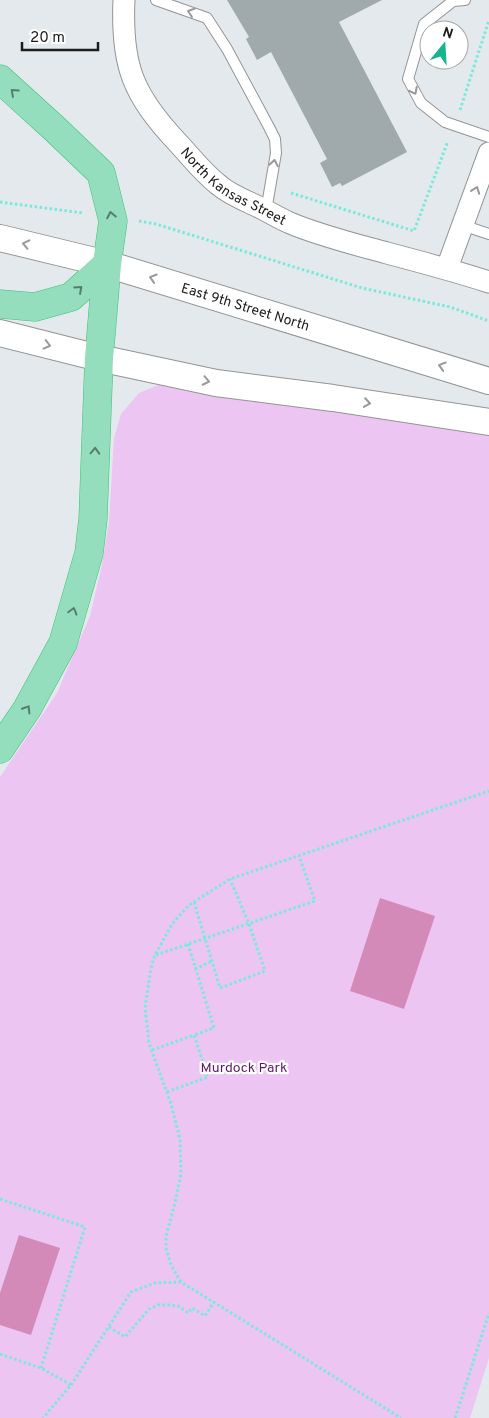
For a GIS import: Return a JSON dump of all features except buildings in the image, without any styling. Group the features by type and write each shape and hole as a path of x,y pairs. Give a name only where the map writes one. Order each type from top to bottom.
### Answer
{"highway":[{"path":"0,79 101,173 113,221 99,358 93,519 89,553 63,643 28,709 0,749"},
{"path":"0,304 35,307 71,297 108,264"}],"street":[{"name":"North Kansas Street","path":"124,0 124,45 128,68 136,87 165,129 204,173 222,188 290,223 342,241 447,268 489,282"},
{"path":"447,268 489,153"},
{"name":"East 9th Street North","path":"0,238 108,264 489,381"},
{"path":"0,333 99,358 216,383 333,398 489,422"}],"lane":[{"path":"156,0 207,18 227,49 269,127 274,139 276,153 266,211"},
{"path":"465,0 453,1 424,24 408,79 421,103 445,122 489,137"},
{"path":"462,225 489,234"}],"path":[{"path":"291,193 414,231 455,125 489,20"},
{"path":"0,202 156,224 362,288 450,307 489,320"},
{"path":"401,1418 181,1282 171,1265 166,1248 166,1236 181,1174 180,1139 167,1092 150,1043 145,1008 151,968 155,955 172,924 194,902 230,879 489,791"},
{"path":"155,955 315,901 299,856"},
{"path":"194,902 220,988 266,971 230,879"},
{"path":"152,1050 214,1028 188,944"},
{"path":"195,969 212,962"},
{"path":"167,1092 208,1077 194,1035"},
{"path":"0,1199 85,1227 41,1368"},
{"path":"43,1418 71,1385 131,1292 155,1283 181,1282"},
{"path":"109,1327 125,1337 149,1309 158,1306 178,1306 188,1314 192,1308 205,1316 214,1302"},
{"path":"455,1418 489,1313"},
{"path":"0,1354 41,1368 71,1385"}],"green space":[{"name":"Murdock Park","path":"161,384 489,429 489,1358 470,1418 0,1418 0,777 57,693 90,616 102,565 109,522 114,438 121,414 139,393"}],"shaded area":[{"path":"380,898 435,916 404,1009 350,991"},
{"path":"19,1235 60,1248 31,1335 0,1325 0,1293"}]}
